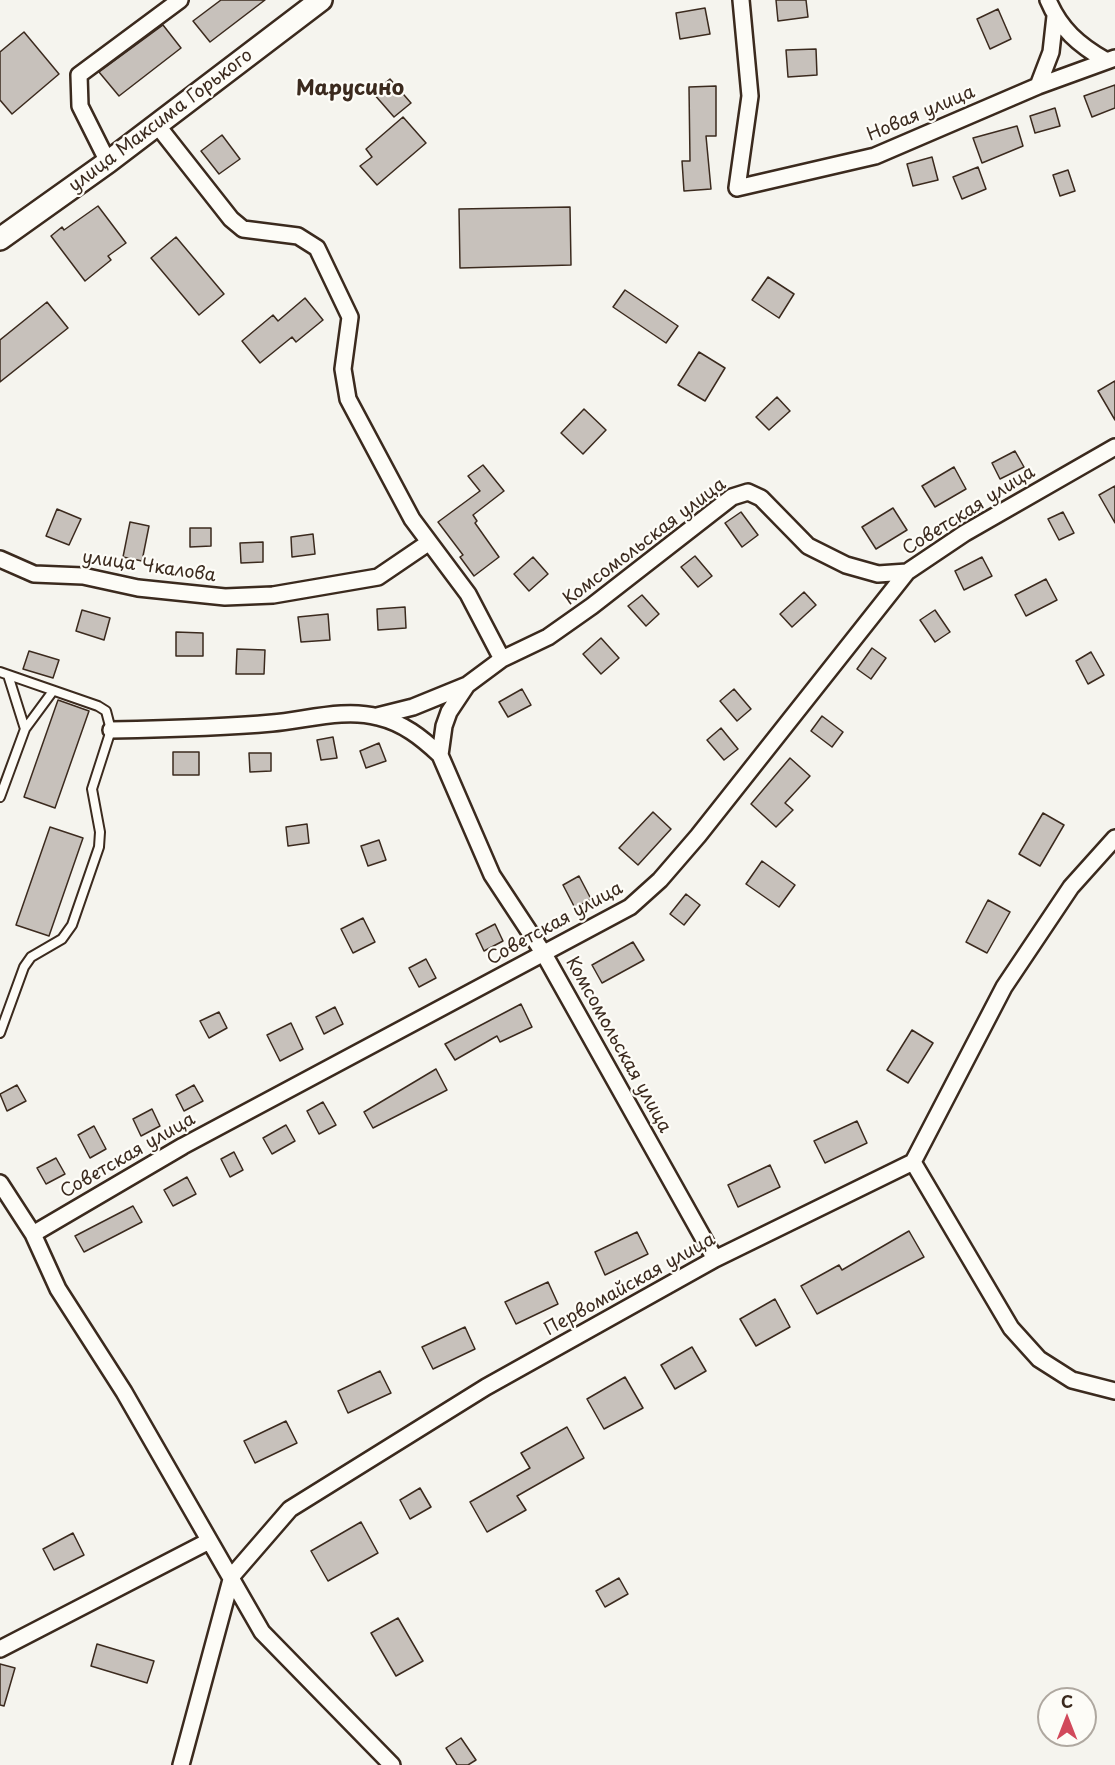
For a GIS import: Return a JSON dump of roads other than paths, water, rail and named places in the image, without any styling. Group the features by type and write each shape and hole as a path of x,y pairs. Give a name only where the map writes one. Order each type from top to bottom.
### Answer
{"street":[{"path":"108,162 80,106 79,75 180,0"},
{"name":"улица Максима Горького","path":"0,239 108,162 321,0"},
{"name":"Новая улица","path":"741,0 750,96 737,188 875,156 1038,86 1110,59"},
{"path":"1048,0 1055,16 1077,43 1110,59"},
{"path":"1038,86 1051,52 1055,16"},
{"path":"157,125 231,219 243,229 298,236 317,248 351,317 344,369 348,399 412,519 468,594 502,659"},
{"name":"Советская улица","path":"33,1234 183,1146 630,908 660,880 698,836 907,572 965,533 1115,447"},
{"name":"Комсомольская улица","path":"377,716 413,707 467,685 502,659 548,637 732,497 748,492 761,498 808,546 846,565 878,574 907,572"},
{"name":"улица Чкалова","path":"0,559 34,574 83,576 138,588 225,597 273,595 378,577 428,543"},
{"name":"Комсомольская улица","path":"440,754 444,726 449,712 467,685"},
{"name":"Комсомольская улица","path":"111,730 234,726 355,713 377,716 400,724 418,735 440,754 492,875 544,954 715,1259"},
{"path":"1115,838 1071,887 1005,987 913,1162 1011,1328 1039,1359 1072,1380 1115,1390"},
{"name":"Первомайская улица","path":"181,1765 232,1576 290,1509 486,1387 715,1259 913,1162"},
{"path":"0,1183 33,1234 58,1289 124,1392 209,1541 232,1576 262,1632 392,1765"},
{"path":"0,1649 209,1541"}],"lane":[{"path":"0,1033 24,967 31,957 62,939 72,925 99,847 100,832 92,789 111,730 106,711 4,674"},
{"path":"4,674 25,729"},
{"path":"0,797 25,729 53,691"}],"district":[{"name":"Марусино","path":"350,89"}]}
